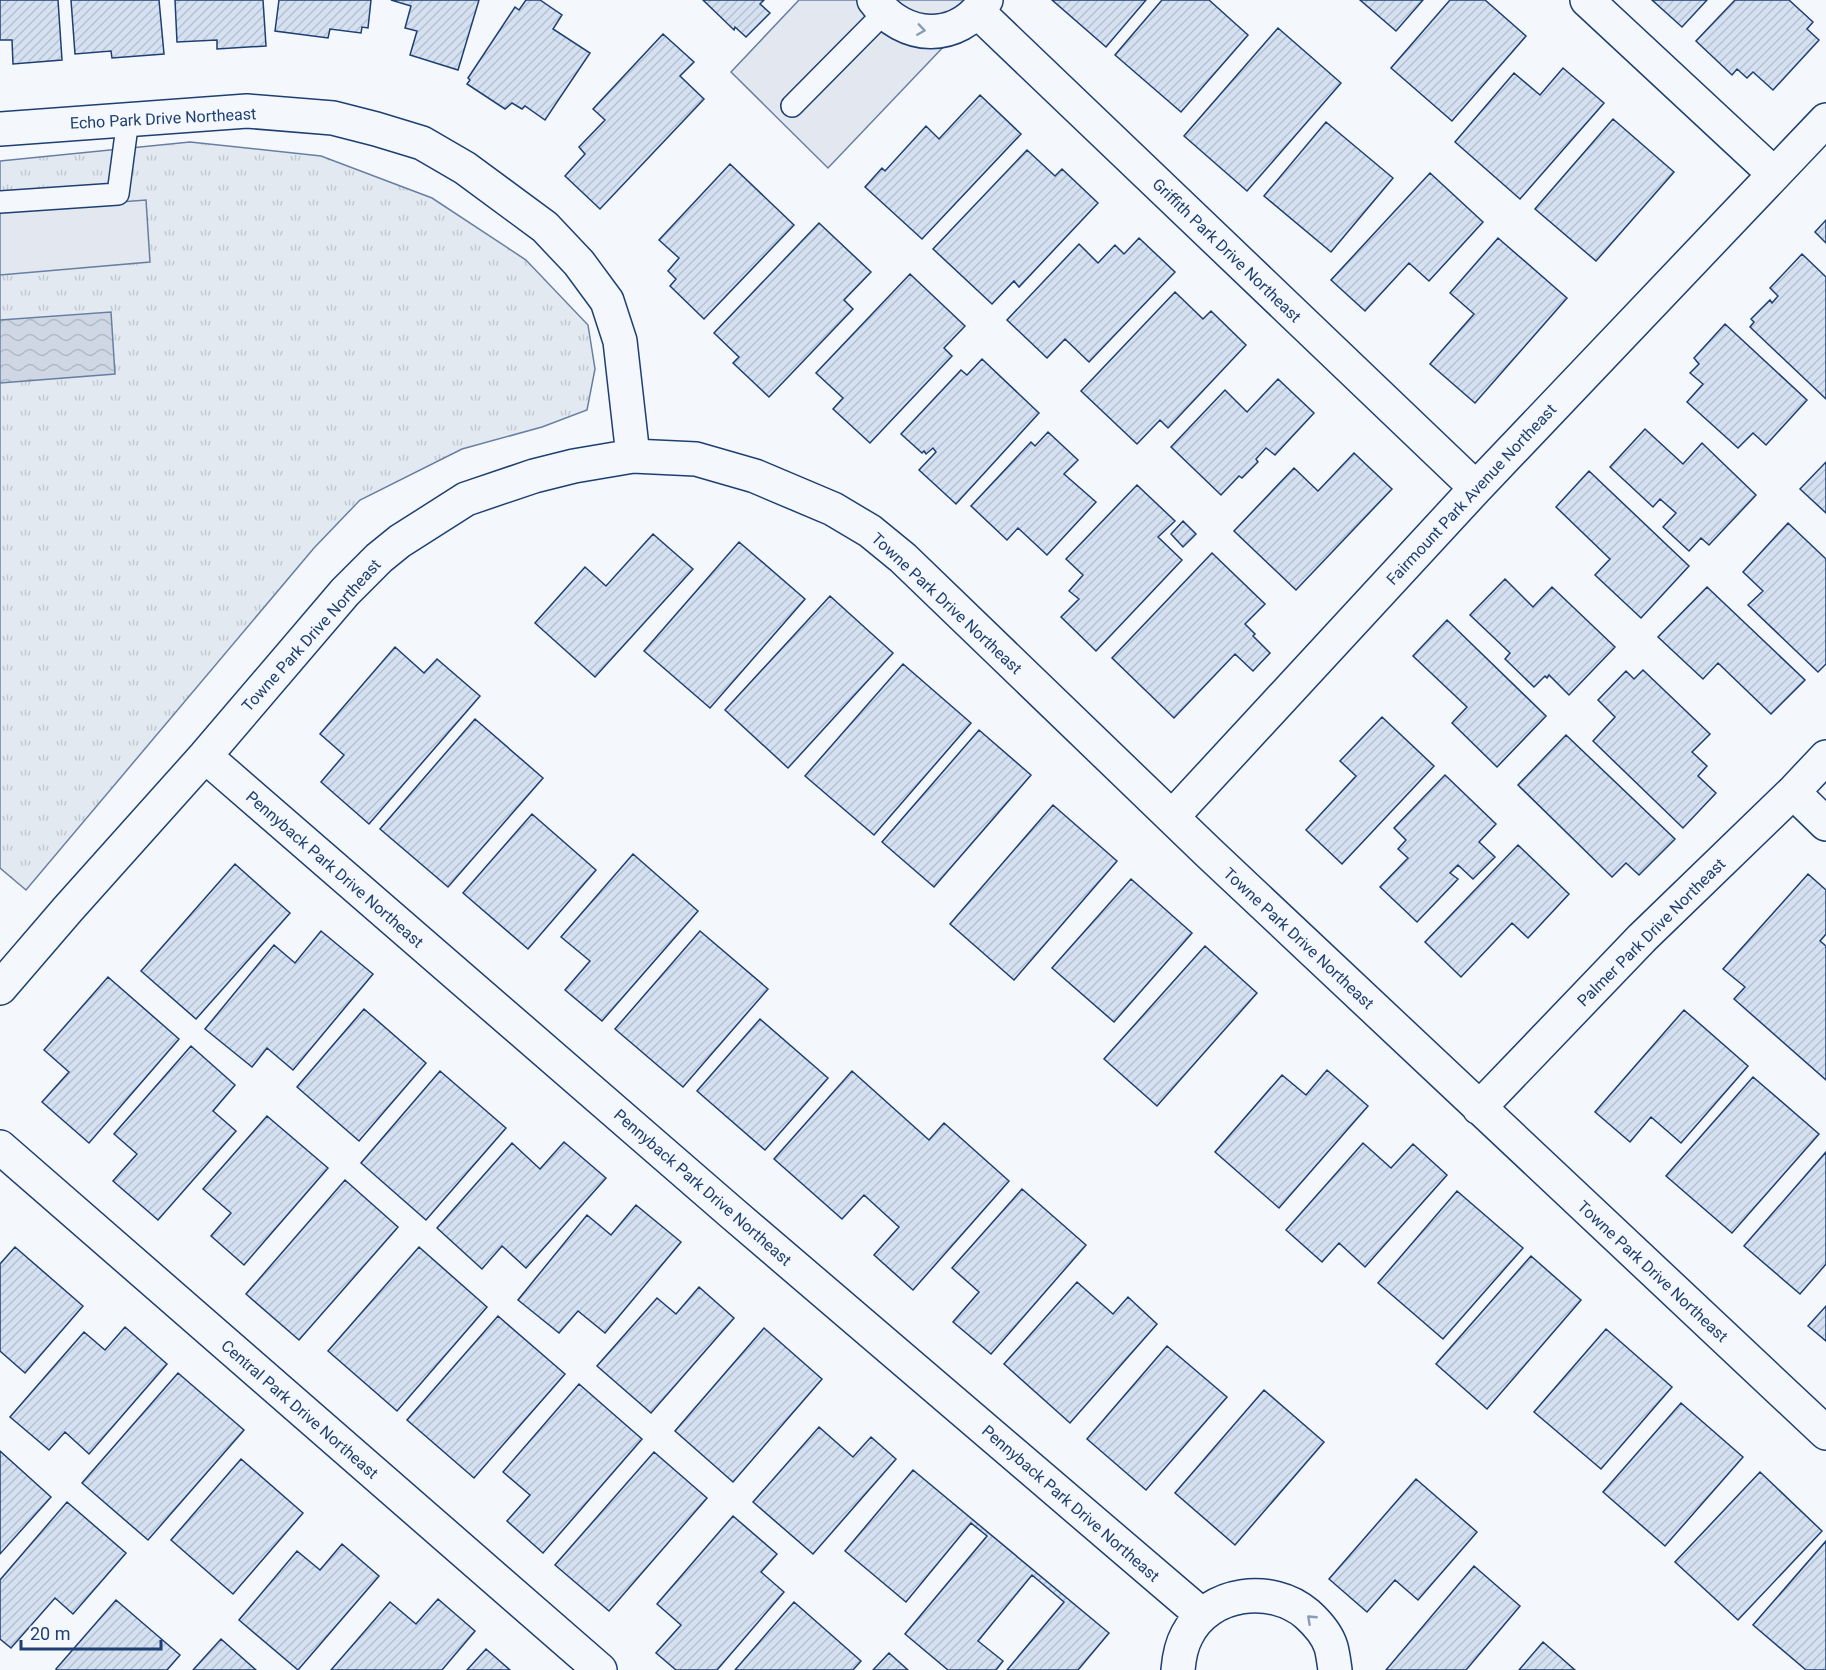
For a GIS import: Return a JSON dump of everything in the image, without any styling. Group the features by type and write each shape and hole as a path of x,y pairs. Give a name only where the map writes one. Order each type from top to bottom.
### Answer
{"street":[{"path":"1587,0 1773,173"},
{"name":"Griffith Park Drive Northeast","path":"879,7 901,25 920,32 941,31 961,25 982,6 1476,488"},
{"name":"Echo Park Drive Northeast","path":"0,129 247,111 333,118 422,143 465,168 545,227 579,263 607,302 620,341 633,456"},
{"name":"Fairmount Park Avenue Northeast","path":"1172,817 1476,488 1773,173 1826,120"},
{"name":"Towne Park Drive Northeast","path":"0,988 205,756 345,592 379,558 400,541 466,500 534,476 574,466 633,456 696,459 755,476 833,509 870,531 903,558 1172,817 1826,1433"},
{"name":"Pennyback Park Drive Northeast","path":"205,756 732,1213 1202,1615"},
{"name":"Palmer Park Drive Northeast","path":"1479,1108 1642,938 1793,792 1826,757"},
{"path":"1793,792 1826,824"},
{"name":"Central Park Drive Northeast","path":"0,1147 600,1670"},
{"path":"1178,1670 1180,1653 1188,1633 1202,1615 1224,1601 1249,1595 1274,1597 1298,1607 1318,1624 1331,1647 1335,1670"}],"lane":[{"path":"792,106 879,7"},
{"path":"0,202 118,194 128,119"}],"green space":[{"path":"190,142 321,156 432,198 526,260 588,325 595,369 587,410 542,427 462,449 360,500 314,548 26,890 0,868 0,161"}],"shaded area":[{"path":"799,0 988,0 828,168 731,72"},
{"path":"146,200 150,262 0,275 0,211"}],"water":[{"path":"111,312 115,374 0,383 0,320"}],"building":[{"path":"0,0 58,0 62,60 13,64 12,40 0,40"},
{"path":"71,0 159,0 164,54 112,58 111,51 75,54"},
{"path":"175,0 263,0 266,46 217,49 217,40 177,42"},
{"path":"279,0 371,0 368,28 362,27 361,33 330,29 328,38 275,31"},
{"path":"391,0 479,0 458,70 410,55 417,31 405,28 411,6"},
{"path":"526,0 540,0 562,15 553,29 590,53 545,120 525,106 522,109 512,103 505,109 467,84 470,80 468,78 515,7 519,10"},
{"path":"703,0 764,0 760,4 770,13 746,37 735,27 734,30"},
{"path":"1052,0 1146,0 1106,47"},
{"path":"1162,0 1209,0 1248,35 1181,112 1115,55"},
{"path":"1360,0 1423,0 1396,31"},
{"path":"1450,0 1485,0 1526,36 1452,121 1391,68"},
{"path":"1652,0 1707,0 1682,27"},
{"path":"1735,0 1789,0 1813,22 1807,29 1819,40 1773,90 1753,72 1747,78 1737,69 1732,75 1696,41"},
{"path":"1278,28 1341,83 1247,191 1184,136"},
{"path":"663,34 694,62 680,76 704,99 600,209 565,176 585,154 579,147 605,120 593,109"},
{"path":"1563,68 1604,103 1520,199 1455,142 1514,73 1540,95"},
{"path":"980,95 1021,134 922,239 865,187 882,168 885,171 926,126 939,139"},
{"path":"1613,119 1674,172 1596,261 1535,209"},
{"path":"1326,122 1393,178 1331,252 1264,196"},
{"path":"1027,150 1055,176 1062,169 1098,203 1019,287 1014,281 992,304 933,249"},
{"path":"730,164 794,225 704,319 670,286 676,279 668,271 679,258 659,240"},
{"path":"1430,173 1483,222 1429,281 1409,263 1365,311 1331,280"},
{"path":"1826,220 1826,243 1815,232"},
{"path":"819,223 871,272 844,300 853,309 769,397 733,363 739,357 714,333"},
{"path":"1139,238 1175,272 1089,362 1065,339 1047,358 1007,320 1079,244 1098,263 1115,245 1124,254"},
{"path":"1498,238 1567,298 1475,403 1430,364 1474,314 1450,293"},
{"path":"1802,254 1826,277 1826,399 1750,327 1754,322 1751,319 1770,300 1772,303 1778,296 1770,288"},
{"path":"910,274 965,326 944,348 952,356 870,443 833,409 843,398 816,373"},
{"path":"1175,292 1203,319 1211,311 1246,345 1168,428 1160,420 1137,444 1081,391"},
{"path":"1725,324 1807,400 1766,445 1753,433 1738,448 1687,402 1703,384 1690,373 1699,364 1694,358"},
{"path":"982,359 1039,413 956,504 919,470 936,452 933,448 926,454 924,451 922,453 901,434 961,370 967,375"},
{"path":"1278,379 1314,413 1275,455 1266,448 1256,459 1258,462 1242,478 1239,476 1221,495 1171,447 1225,390 1247,412"},
{"path":"1645,429 1683,464 1702,443 1756,495 1709,545 1701,538 1689,551 1663,527 1676,513 1660,499 1653,507 1610,467"},
{"path":"1048,432 1078,460 1064,474 1096,502 1047,555 1018,528 1007,540 971,506 1031,442 1035,446"},
{"path":"1354,453 1392,489 1296,590 1234,531 1294,468 1318,491"},
{"path":"1826,462 1826,513 1800,489"},
{"path":"1589,471 1689,566 1641,618 1595,575 1610,559 1556,507"},
{"path":"1137,485 1175,521 1158,537 1182,560 1096,651 1061,617 1079,599 1069,591 1083,575 1066,559"},
{"path":"1183,521 1196,534 1183,547 1171,534"},
{"path":"1788,523 1826,559 1826,664 1818,672 1748,605 1763,591 1743,572"},
{"path":"653,534 693,569 595,677 535,623 585,567 606,586"},
{"path":"739,542 805,599 710,708 644,651"},
{"path":"1212,553 1265,604 1245,624 1270,653 1253,671 1235,654 1174,718 1112,658"},
{"path":"1505,579 1533,607 1552,587 1615,647 1569,695 1549,675 1534,687 1505,659 1510,653 1470,615"},
{"path":"1707,587 1805,680 1771,714 1718,663 1703,679 1658,637"},
{"path":"830,596 893,653 788,768 725,710"},
{"path":"1447,620 1546,716 1497,767 1452,723 1467,707 1413,656"},
{"path":"395,647 424,673 437,659 480,696 369,824 321,782 344,755 320,734"},
{"path":"903,664 971,723 874,835 805,776"},
{"path":"1643,670 1710,734 1692,752 1707,766 1698,776 1716,793 1683,828 1593,741 1615,717 1598,700 1626,671 1634,679"},
{"path":"1382,717 1434,766 1342,864 1306,830 1356,776 1340,761"},
{"path":"475,719 543,778 448,887 380,829"},
{"path":"979,730 1031,775 934,887 882,842"},
{"path":"1566,735 1675,839 1639,875 1626,863 1612,877 1518,785"},
{"path":"1445,775 1496,824 1479,842 1495,857 1473,879 1458,865 1450,873 1458,879 1417,922 1380,887 1408,858 1398,849 1406,840 1394,828"},
{"path":"1053,805 1117,861 1014,980 950,924"},
{"path":"532,814 596,870 528,949 463,893"},
{"path":"1518,845 1569,894 1528,938 1512,923 1461,977 1425,942"},
{"path":"633,854 698,911 602,1021 565,990 590,961 561,937"},
{"path":"235,864 290,913 196,1019 141,971"},
{"path":"1808,874 1826,890 1826,934 1820,941 1826,946 1826,1080 1734,999 1745,987 1723,969"},
{"path":"1131,879 1192,933 1114,1022 1052,968"},
{"path":"321,931 373,974 293,1070 267,1048 252,1067 205,1029 274,945 295,963"},
{"path":"700,931 768,989 683,1087 615,1029"},
{"path":"1205,946 1257,993 1157,1106 1104,1059"},
{"path":"108,977 179,1039 89,1143 42,1102 69,1072 44,1050"},
{"path":"364,1009 426,1063 359,1141 297,1087"},
{"path":"1684,1010 1748,1066 1681,1143 1651,1117 1630,1142 1595,1112"},
{"path":"760,1019 828,1078 765,1150 697,1091"},
{"path":"191,1046 235,1085 213,1111 236,1131 158,1220 113,1181 137,1154 114,1134"},
{"path":"1327,1070 1368,1106 1279,1208 1215,1152 1282,1075 1306,1095"},
{"path":"440,1071 506,1128 426,1220 361,1163"},
{"path":"852,1071 929,1140 944,1123 1009,1181 913,1290 874,1255 899,1227 864,1195 842,1219 774,1159"},
{"path":"1753,1077 1819,1134 1732,1233 1666,1176"},
{"path":"267,1116 328,1168 244,1265 211,1236 231,1213 203,1189"},
{"path":"564,1142 606,1178 526,1268 502,1246 482,1269 437,1228 512,1143 540,1169"},
{"path":"1363,1143 1391,1168 1413,1144 1447,1175 1365,1267 1339,1243 1322,1262 1286,1230"},
{"path":"1826,1152 1826,1264 1800,1294 1744,1246"},
{"path":"345,1180 398,1227 299,1340 246,1294"},
{"path":"1022,1189 1086,1245 991,1354 953,1322 979,1292 952,1268"},
{"path":"1457,1191 1523,1248 1443,1339 1378,1283"},
{"path":"636,1205 681,1242 605,1333 578,1311 559,1333 518,1300 587,1215 611,1235"},
{"path":"15,1247 83,1306 25,1373 0,1351 0,1264"},
{"path":"419,1247 487,1307 397,1411 328,1351"},
{"path":"1531,1256 1581,1300 1487,1409 1436,1364"},
{"path":"1077,1282 1113,1314 1128,1297 1157,1324 1070,1423 1004,1364"},
{"path":"699,1287 734,1318 651,1413 597,1366 657,1298 676,1314"},
{"path":"1826,1306 1826,1341 1808,1326"},
{"path":"498,1316 565,1374 474,1478 407,1420"},
{"path":"125,1327 167,1364 89,1454 65,1432 49,1450 10,1417 84,1332 105,1350"},
{"path":"764,1328 822,1379 733,1482 675,1431"},
{"path":"1606,1329 1672,1387 1601,1469 1534,1412"},
{"path":"1167,1346 1227,1397 1146,1490 1087,1439"},
{"path":"178,1373 244,1430 148,1540 82,1483"},
{"path":"579,1384 642,1439 543,1553 507,1521 530,1495 503,1472"},
{"path":"1264,1390 1324,1442 1235,1545 1175,1493"},
{"path":"1681,1403 1743,1457 1665,1546 1603,1492"},
{"path":"819,1427 853,1457 871,1437 896,1459 813,1554 753,1502"},
{"path":"0,1451 51,1497 0,1554"},
{"path":"654,1452 707,1498 609,1611 555,1565"},
{"path":"241,1459 303,1513 233,1594 171,1540"},
{"path":"913,1470 1109,1633 1078,1670 1007,1670 1064,1602 1032,1575 978,1641 1003,1661 996,1670 948,1670 905,1634 987,1536 971,1523 906,1602 845,1551"},
{"path":"1760,1472 1822,1531 1738,1620 1675,1562"},
{"path":"1416,1479 1477,1532 1418,1600 1395,1580 1367,1612 1329,1579"},
{"path":"67,1502 126,1553 73,1614 55,1598 11,1648 0,1639 0,1580"},
{"path":"733,1516 777,1554 761,1572 784,1592 717,1670 676,1670 656,1653 681,1625 657,1604"},
{"path":"1826,1541 1826,1670 1806,1670 1753,1625"},
{"path":"342,1544 379,1576 298,1670 239,1620 297,1551 320,1570"},
{"path":"1474,1566 1520,1606 1466,1670 1386,1670"},
{"path":"438,1599 475,1631 442,1670 331,1670 390,1602 416,1624"},
{"path":"116,1600 180,1655 167,1670 57,1670 56,1669"},
{"path":"794,1602 861,1661 853,1670 735,1670"},
{"path":"221,1639 256,1670 193,1670"},
{"path":"1543,1642 1575,1670 1519,1670"},
{"path":"486,1649 510,1670 467,1670"},
{"path":"889,1653 908,1670 873,1670"}]}
